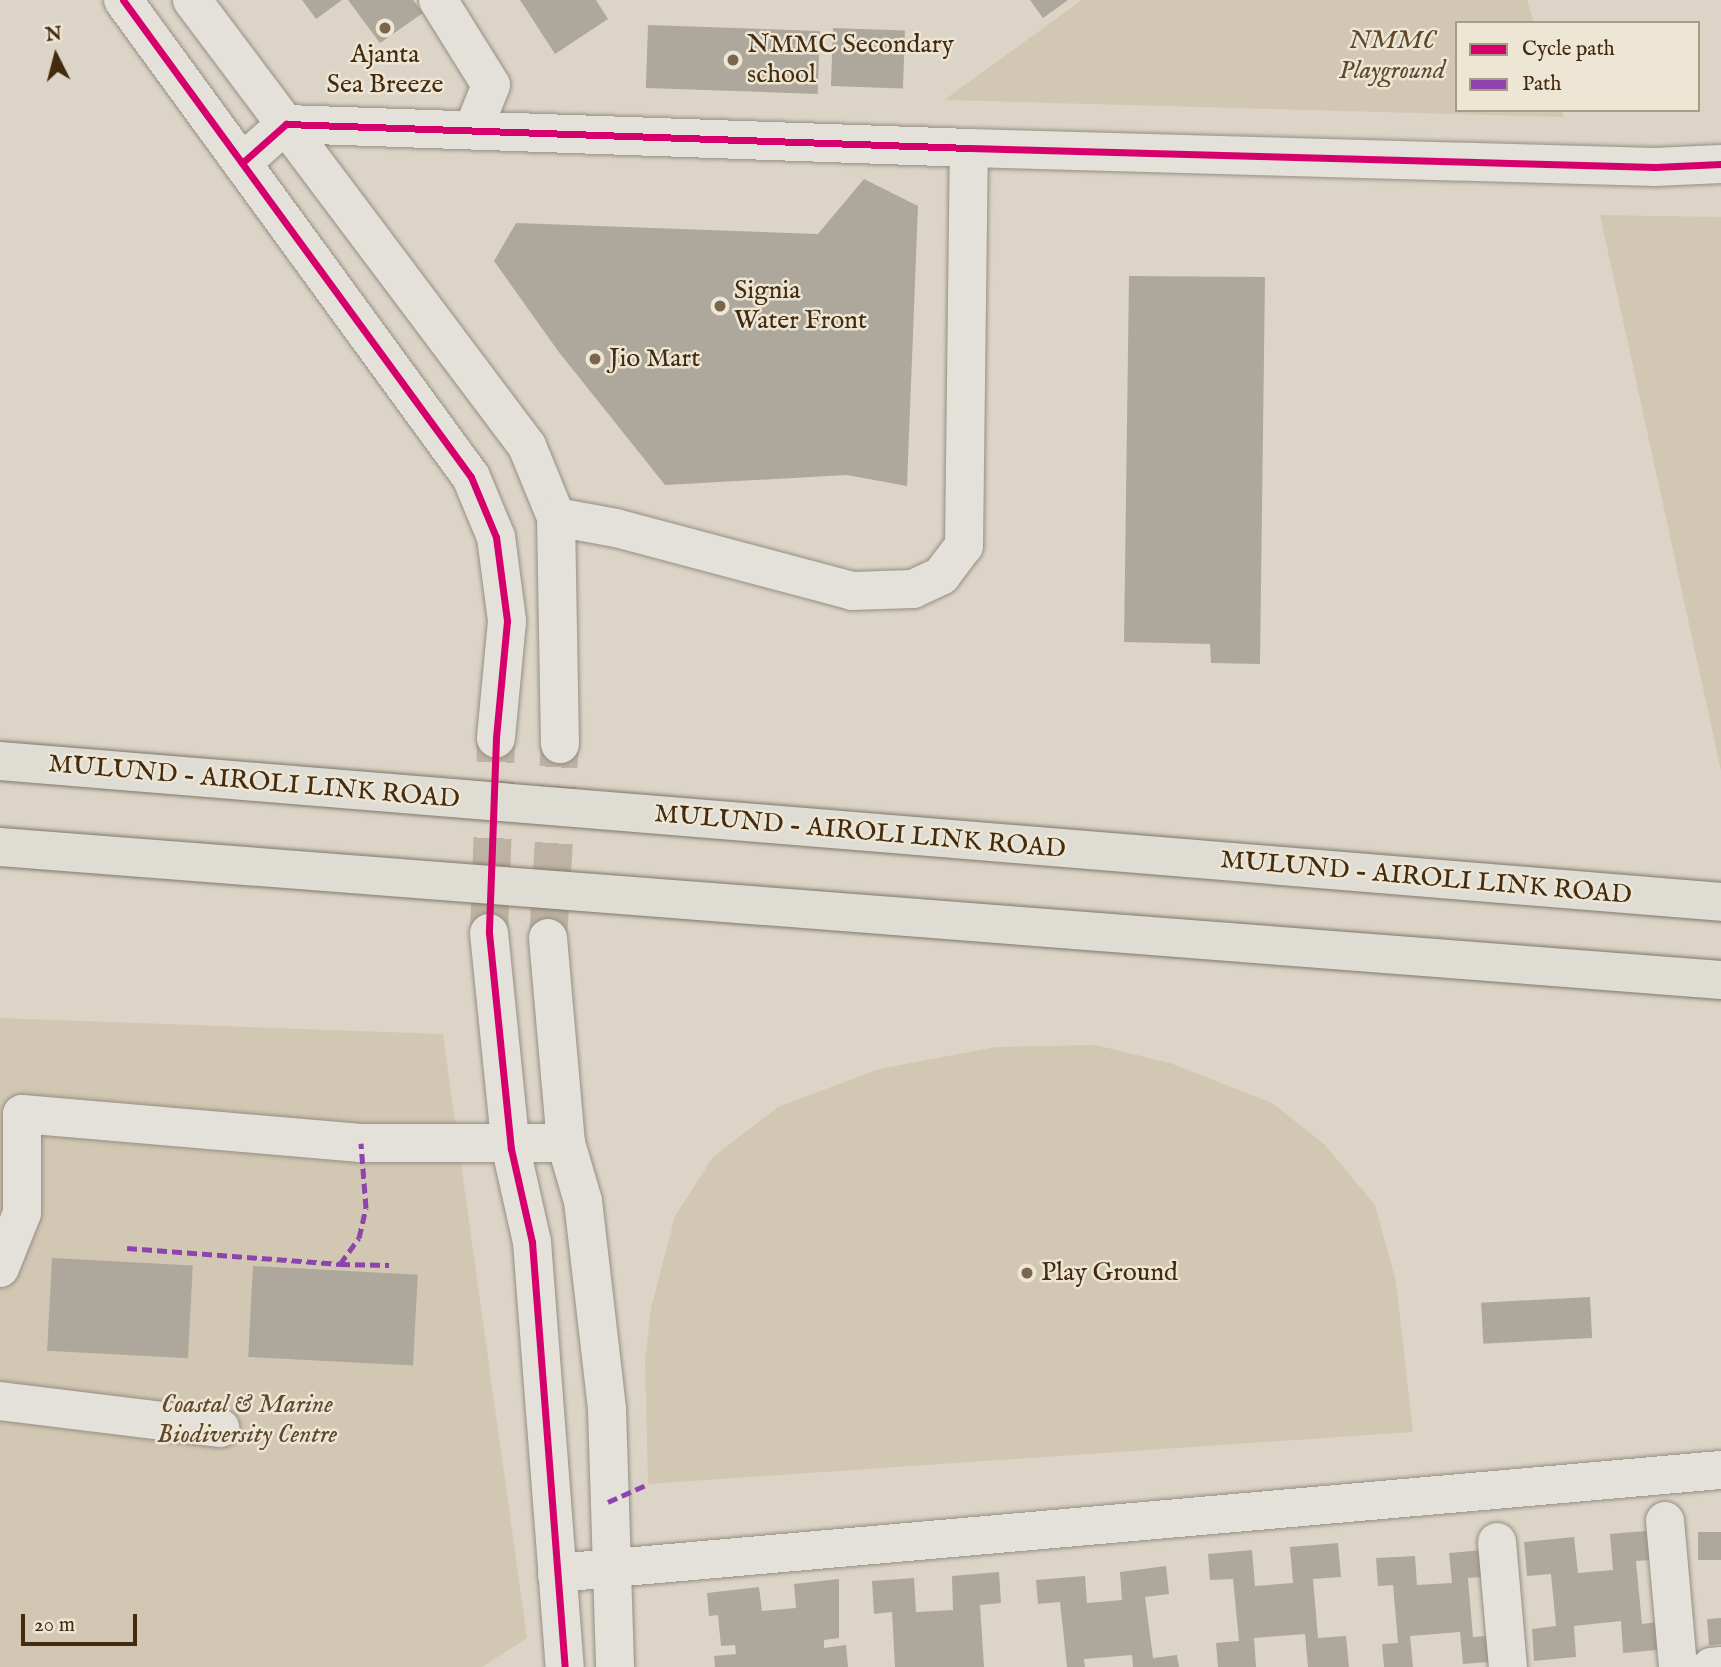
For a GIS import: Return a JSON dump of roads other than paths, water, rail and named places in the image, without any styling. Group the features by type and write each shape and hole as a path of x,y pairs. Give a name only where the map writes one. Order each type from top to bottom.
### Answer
{"main road":[{"name":"MULUND - AIROLI LINK ROAD","path":"0,761 1721,902"},
{"path":"0,847 1721,980"}],"street":[{"path":"123,0 471,477 496,537 507,621 496,738"},
{"path":"192,0 527,446 556,517 560,744"},
{"path":"438,0 491,85 473,130"},
{"path":"242,163 286,124 970,148 1655,167 1721,164"},
{"path":"556,517 616,528 852,591 913,589 941,576 964,546 970,148"},
{"path":"489,933 510,1144 532,1242 565,1667"},
{"path":"548,938 566,1143 583,1201 607,1410 609,1571 615,1667"},
{"path":"0,1268 22,1213 22,1114 360,1143 566,1143"},
{"path":"0,1401 220,1428"},
{"path":"557,1573 609,1571 1721,1470"},
{"path":"1665,1521 1678,1667"},
{"path":"1497,1542 1508,1667"},
{"path":"1711,1667 1721,1666"}],"tunnel":[{"path":"489,933 496,738"},
{"path":"548,938 560,744"}],"place":[{"name":"Ajanta Sea Breeze","path":"385,28"},
{"name":"NMMC Secondary school","path":"733,60"},
{"name":"Signia Water Front","path":"720,306"},
{"name":"Jio Mart","path":"595,359"},
{"name":"Play Ground","path":"1027,1273"}],"park label":[{"name":"NMMC Playground","path":"1392,56"},
{"name":"Coastal & Marine Biodiversity Centre","path":"247,1420"}]}
